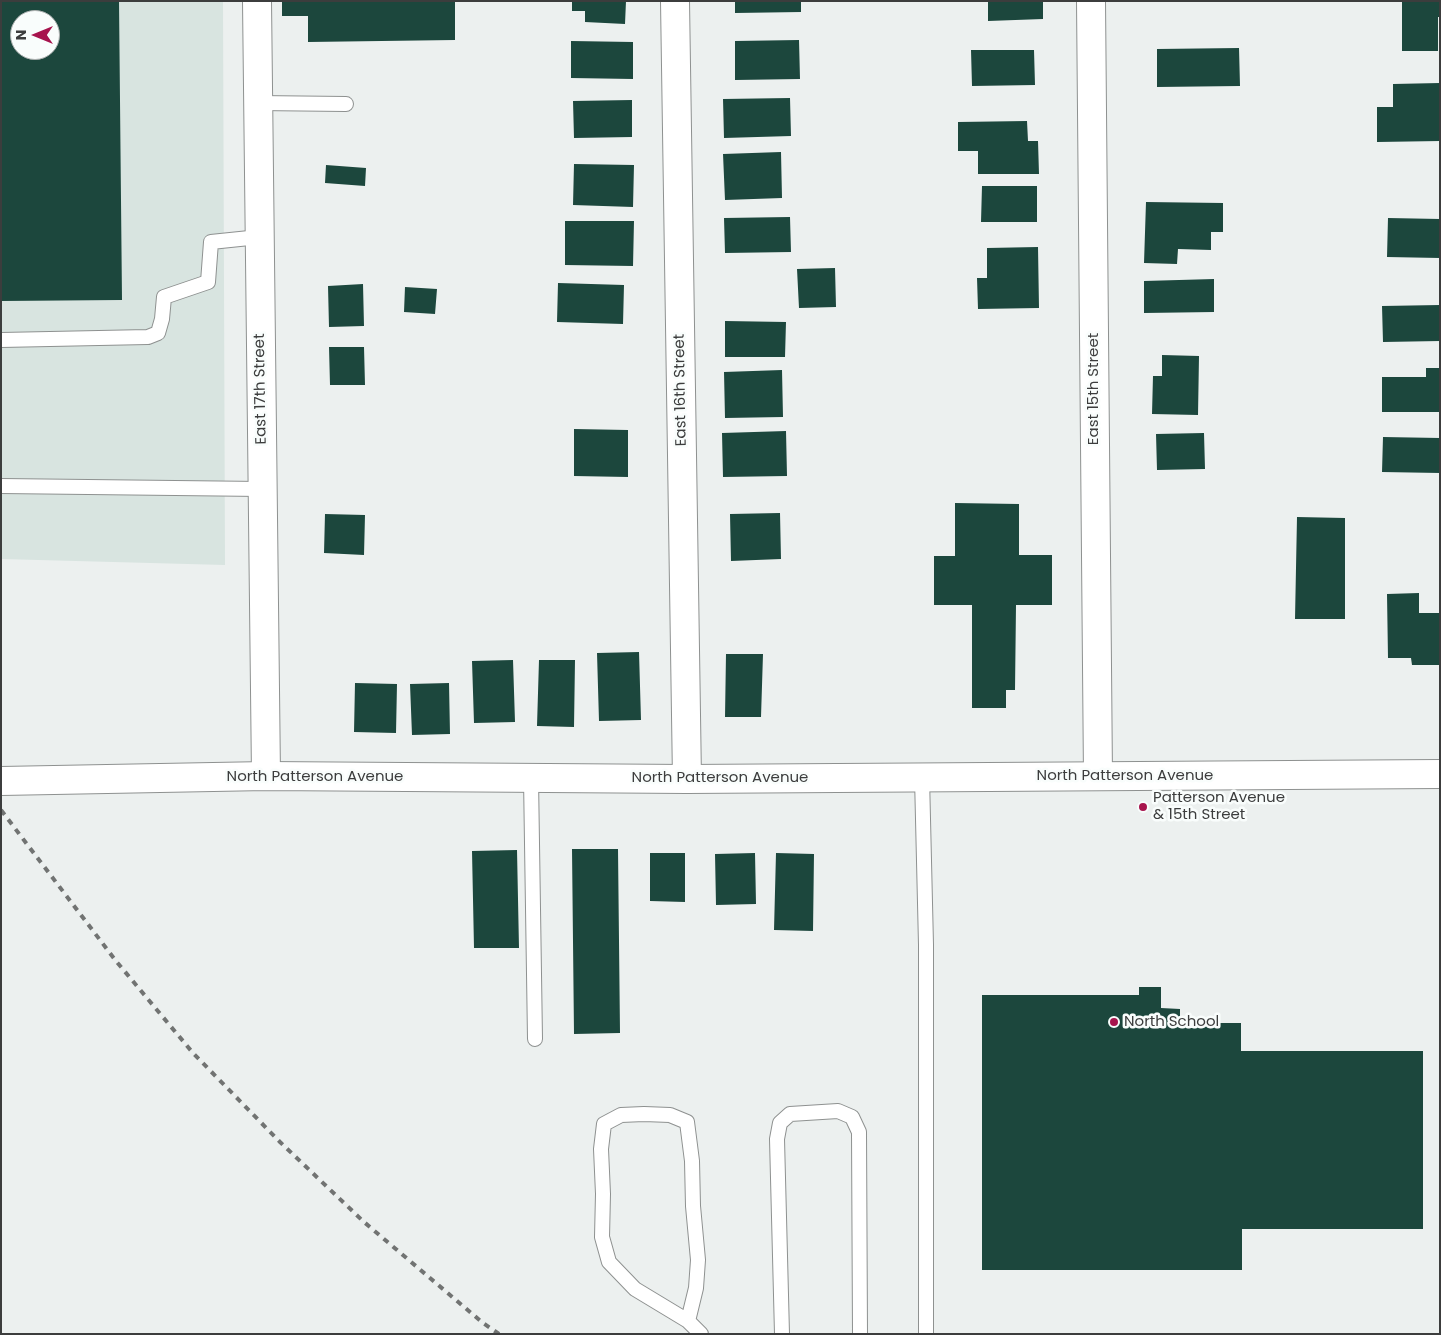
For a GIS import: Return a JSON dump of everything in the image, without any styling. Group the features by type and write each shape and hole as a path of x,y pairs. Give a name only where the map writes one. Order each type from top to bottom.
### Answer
{"street":[{"name":"East 17th Street","path":"257,1 266,776"},
{"name":"East 16th Street","path":"675,1 687,779"},
{"name":"East 15th Street","path":"1091,1 1098,776"},
{"name":"North Patterson Avenue","path":"1,781 266,776 687,779 1440,774"}],"lane":[{"path":"257,103 346,104"},
{"path":"1,340 148,337 158,333 162,319 164,297 208,282 211,242 259,237"},
{"path":"1,486 262,489"},
{"path":"922,777 926,945 926,1334"},
{"path":"532,778 535,1038"},
{"path":"782,1334 777,1139 780,1123 790,1114 838,1111 852,1117 859,1132 860,1334"},
{"path":"688,1322 696,1288 698,1260 693,1206 692,1161 687,1122 670,1115 621,1115 604,1124 601,1149 602,1237 609,1262 635,1289 688,1322 701,1334"}],"shaded area":[{"path":"1,1 223,1 225,565 1,559"}],"building":[{"path":"1,1 119,1 122,300 1,301"},
{"path":"282,1 455,1 455,40 308,42 308,16 282,16"},
{"path":"572,1 626,1 625,24 585,22 585,11 572,11"},
{"path":"735,1 801,1 801,12 735,13"},
{"path":"988,1 1043,1 1043,19 988,21"},
{"path":"1402,1 1440,1 1438,51 1402,51"},
{"path":"799,40 800,79 735,80 735,41"},
{"path":"571,41 633,42 633,79 571,78"},
{"path":"1239,48 1240,86 1157,87 1157,49"},
{"path":"971,50 1034,50 1035,85 972,86"},
{"path":"1440,83 1440,141 1377,142 1377,107 1393,107 1393,84"},
{"path":"790,98 791,136 724,138 723,99"},
{"path":"632,100 632,137 574,138 573,101"},
{"path":"1027,121 1028,141 1038,141 1039,174 978,174 978,151 958,151 958,122"},
{"path":"781,152 782,198 725,200 723,154"},
{"path":"574,164 634,165 633,207 573,205"},
{"path":"326,165 366,168 365,186 325,183"},
{"path":"982,186 1037,186 1037,222 981,222"},
{"path":"1146,202 1223,203 1223,232 1211,232 1211,250 1178,249 1177,264 1144,263"},
{"path":"790,217 791,252 725,253 724,218"},
{"path":"1388,218 1440,219 1440,258 1387,257"},
{"path":"565,221 634,221 633,266 565,265"},
{"path":"1038,247 1039,308 978,309 977,278 987,278 987,248"},
{"path":"835,268 836,307 799,308 797,269"},
{"path":"1214,279 1214,312 1144,313 1144,281"},
{"path":"558,283 624,285 623,324 557,322"},
{"path":"363,284 364,326 329,327 328,286"},
{"path":"405,287 437,289 435,314 404,312"},
{"path":"1440,305 1440,341 1383,342 1382,306"},
{"path":"725,321 786,322 785,357 725,357"},
{"path":"329,347 364,347 365,385 330,385"},
{"path":"1162,355 1199,356 1198,415 1152,414 1153,376 1162,376"},
{"path":"1426,368 1440,368 1440,412 1382,412 1382,377 1426,377"},
{"path":"782,370 783,417 725,418 724,372"},
{"path":"574,429 628,430 628,477 574,476"},
{"path":"786,431 787,476 723,477 722,433"},
{"path":"1204,433 1205,469 1157,470 1156,434"},
{"path":"1383,437 1440,438 1440,473 1382,472"},
{"path":"955,503 1019,504 1019,555 1052,555 1052,605 1016,605 1015,690 1006,690 1006,708 972,708 972,605 934,605 934,556 955,556"},
{"path":"780,513 781,559 731,561 730,514"},
{"path":"325,514 365,515 364,555 324,553"},
{"path":"1297,517 1345,518 1345,619 1295,619"},
{"path":"1419,593 1419,613 1440,613 1440,665 1412,665 1411,658 1388,658 1387,594"},
{"path":"639,652 641,720 599,721 597,653"},
{"path":"726,654 763,654 761,717 725,717"},
{"path":"513,660 515,722 474,723 472,661"},
{"path":"539,660 575,660 574,727 537,726"},
{"path":"355,683 397,684 396,733 354,732"},
{"path":"449,683 450,734 412,735 410,684"},
{"path":"572,849 618,849 620,1033 574,1034"},
{"path":"517,850 519,948 474,948 472,851"},
{"path":"650,853 685,853 685,902 650,901"},
{"path":"755,853 756,904 716,905 715,854"},
{"path":"776,853 814,854 813,931 774,930"},
{"path":"1139,987 1161,987 1161,1008 1180,1009 1180,1023 1241,1023 1241,1051 1423,1051 1423,1229 1242,1229 1242,1270 982,1270 982,995 1139,995"}],"railway":[{"path":"1,810 116,961 193,1053 280,1142 364,1222 483,1323 499,1334"}],"place":[{"name":"Patterson Avenue & 15th Street","path":"1143,807"},
{"name":"North School","path":"1114,1022"}]}
